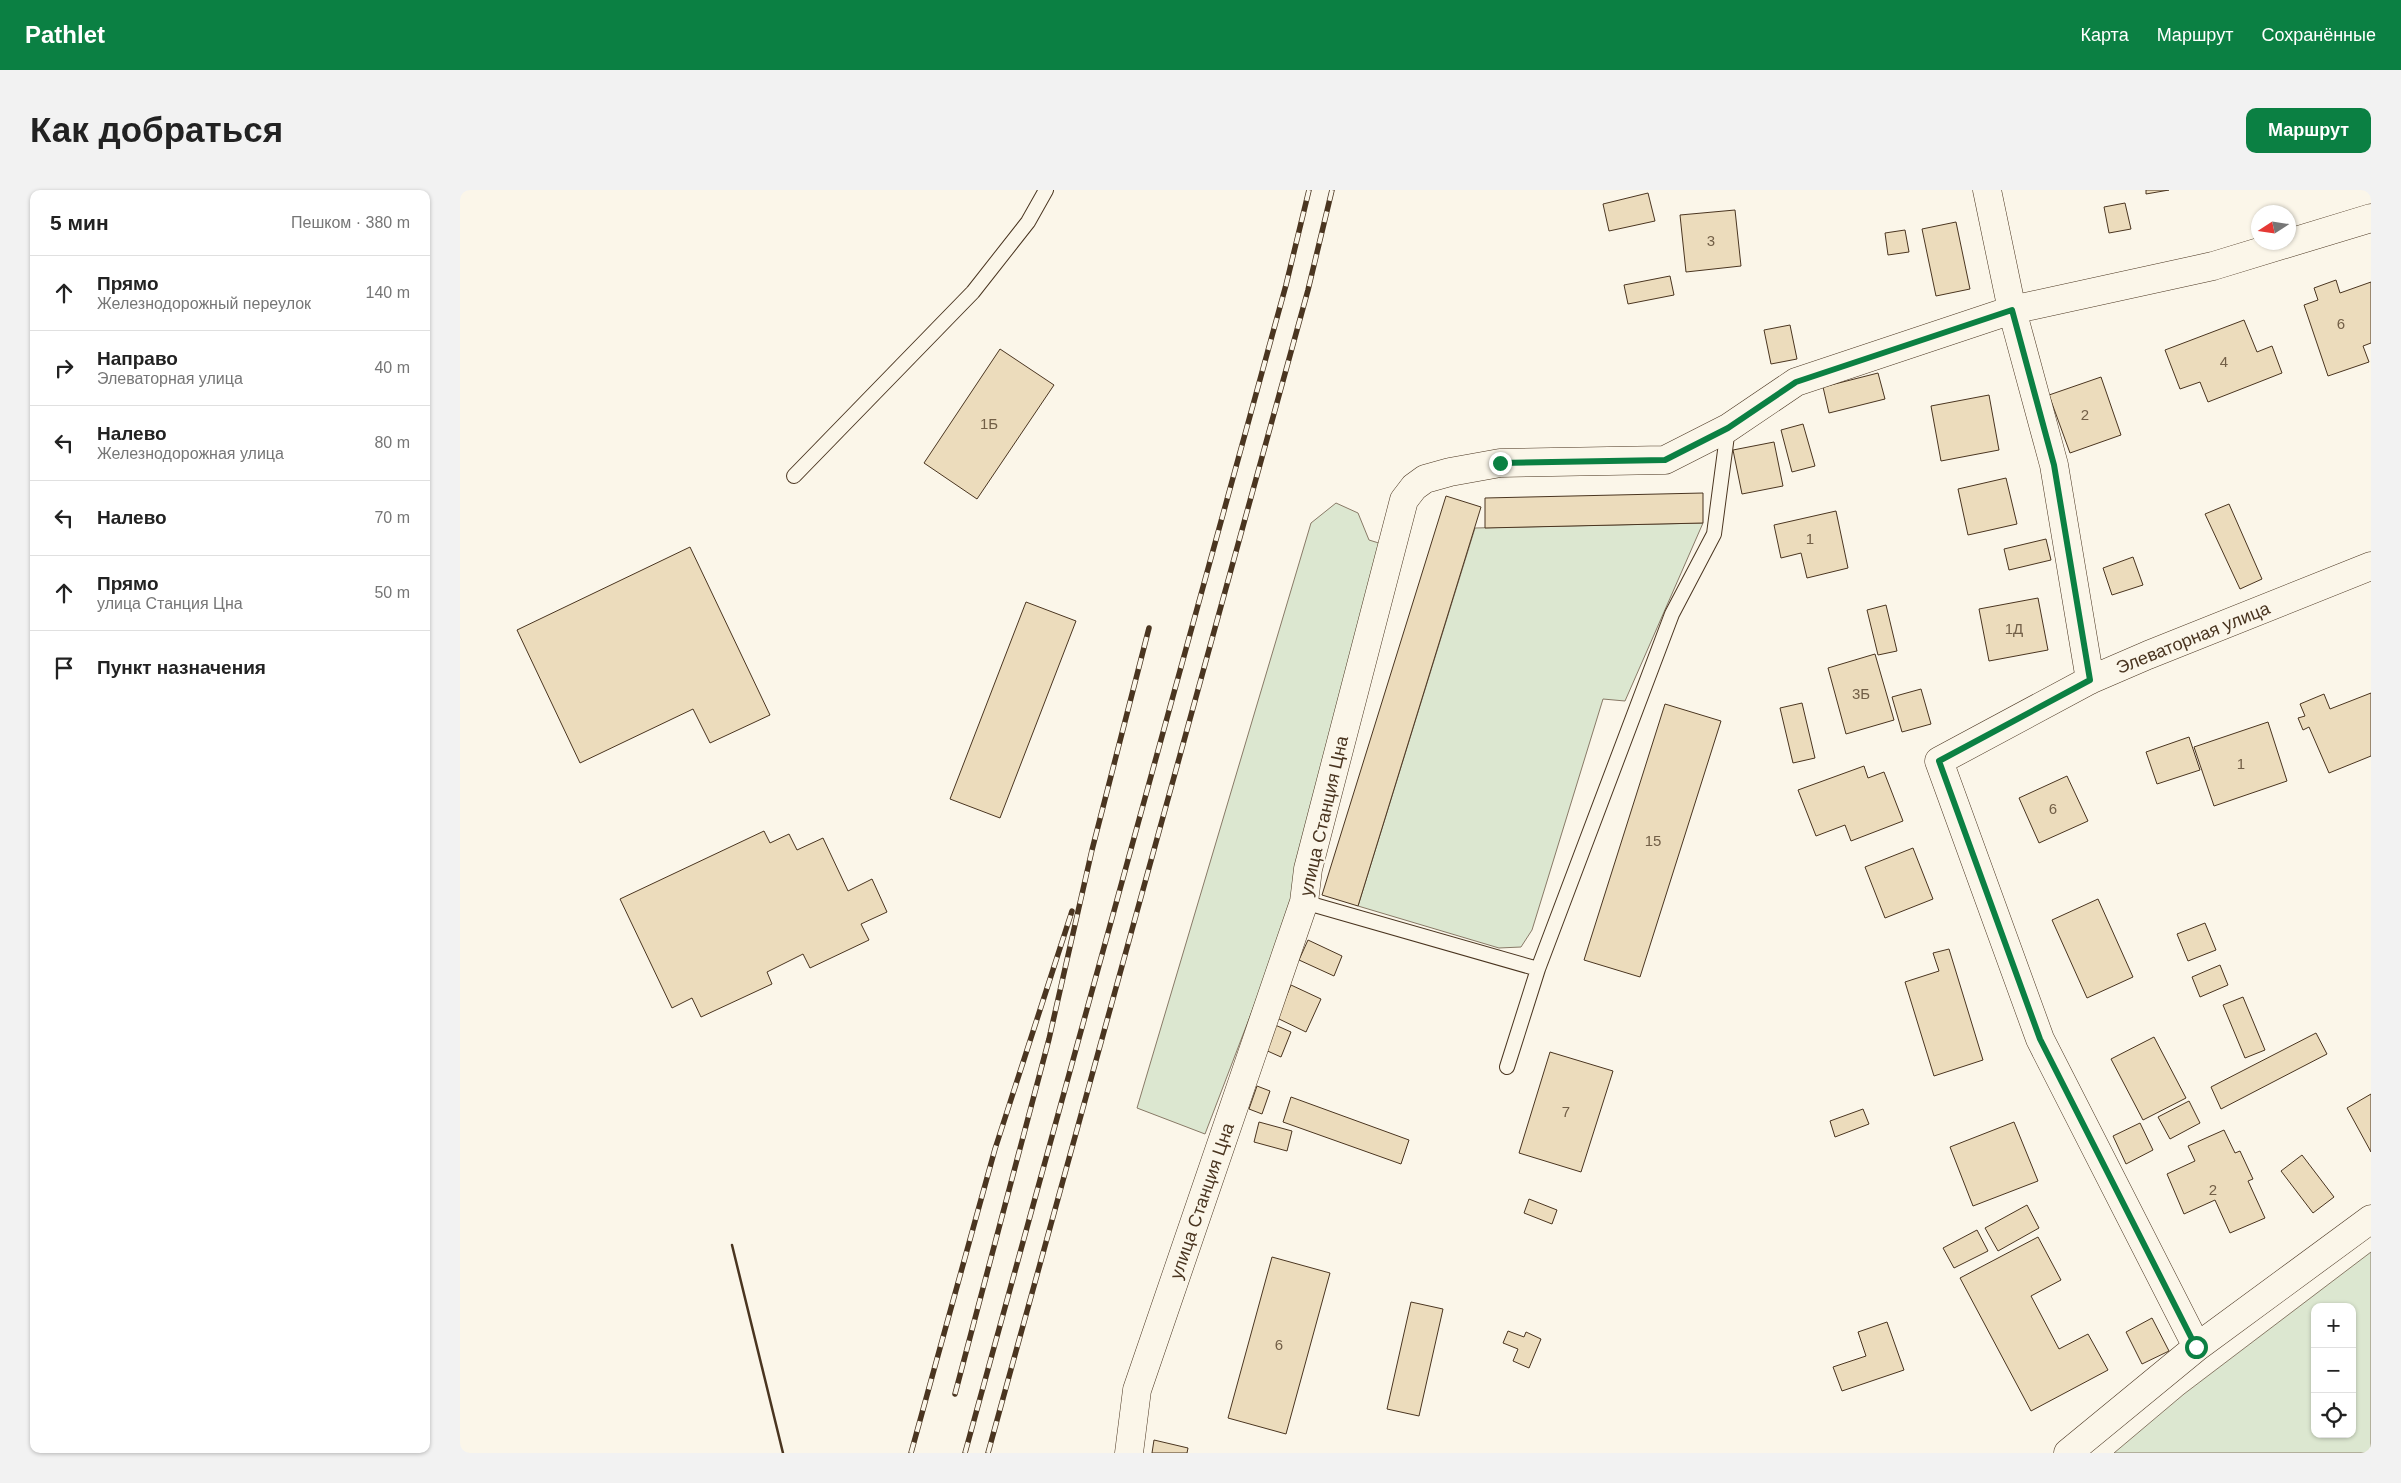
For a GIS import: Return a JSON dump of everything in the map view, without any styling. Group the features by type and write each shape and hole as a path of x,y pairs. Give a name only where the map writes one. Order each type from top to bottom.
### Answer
{"street":[{"path":"1987,190 2012,310 2054,465 2090,680"},
{"name":"улица Станция Цна","path":"1129,1453 1137,1390 1304,902 1308,869 1404,500 1414,487 1425,479 1450,472 1500,463 1665,460 1728,428 1796,382 2012,310 2213,266 2371,218"},
{"name":"Элеваторная улица","path":"2196,1347 2040,1039 1939,761 2090,680 2371,566"},
{"path":"2068,1453 2196,1347 2371,1219"}],"lane":[{"path":"794,476 973,292 1028,222 1046,190"},
{"path":"1507,1068 1538,969 1672,614 1714,534 1728,428"},
{"path":"1304,902 1538,969"}],"green space":[{"path":"1336,503 1358,513 1369,540 1382,544 1296,896 1205,1134 1137,1108 1311,523"},
{"path":"1703,523 1625,701 1603,699 1532,930 1521,947 1499,948 1358,906 1475,528"},
{"path":"2371,1252 2371,1453 2114,1453 2184,1394"}],"building":[{"path":"2146,190 2169,190 2146,194"},
{"path":"1648,193 1655,221 1609,231 1603,204"},
{"path":"2125,203 2131,229 2109,233 2104,207"},
{"path":"1735,210 1741,266 1686,272 1680,215"},
{"path":"1956,222 1970,289 1936,296 1922,229"},
{"path":"1905,230 1909,252 1888,255 1885,233"},
{"path":"1670,276 1674,295 1628,304 1624,285"},
{"path":"2336,280 2340,293 2371,282 2371,343 2363,346 2369,362 2328,376 2304,305 2318,300 2314,288"},
{"path":"2244,320 2257,352 2272,346 2282,373 2208,402 2200,382 2180,389 2165,350"},
{"path":"1790,325 1797,359 1771,364 1764,330"},
{"path":"1000,349 1054,385 977,499 924,463"},
{"path":"1878,373 1885,399 1829,413 1823,387"},
{"path":"2101,377 2121,435 2070,453 2049,395"},
{"path":"1989,395 1999,450 1941,461 1931,406"},
{"path":"1803,424 1815,466 1792,472 1781,430"},
{"path":"1774,442 1783,486 1742,494 1733,450"},
{"path":"2006,478 2017,524 1968,535 1958,489"},
{"path":"1703,493 1703,523 1485,528 1485,498"},
{"path":"1446,496 1481,507 1358,906 1322,895"},
{"path":"2229,504 2262,579 2240,589 2205,514"},
{"path":"1836,511 1848,568 1807,578 1801,553 1781,558 1774,525"},
{"path":"2046,539 2051,560 2009,570 2004,549"},
{"path":"690,547 770,715 710,743 693,709 580,763 517,630"},
{"path":"2133,557 2143,585 2112,595 2103,568"},
{"path":"2038,598 2048,650 1989,661 1979,609"},
{"path":"1026,602 1076,621 1000,818 950,799"},
{"path":"1886,605 1897,651 1878,655 1867,610"},
{"path":"1875,654 1894,720 1846,734 1828,668"},
{"path":"1921,689 1931,724 1902,732 1892,697"},
{"path":"2371,693 2371,756 2329,773 2309,727 2303,730 2298,718 2305,716 2300,704 2324,694 2330,709"},
{"path":"1802,703 1815,758 1793,763 1780,708"},
{"path":"1665,704 1721,721 1640,977 1584,960"},
{"path":"2268,722 2287,781 2214,806 2194,747"},
{"path":"2189,737 2200,770 2157,784 2146,752"},
{"path":"1864,766 1868,778 1884,772 1903,821 1851,841 1845,825 1816,836 1798,790"},
{"path":"2067,776 2088,821 2039,843 2019,798"},
{"path":"764,831 770,843 789,834 797,850 823,838 848,891 872,879 887,912 861,924 869,940 810,968 803,954 767,972 772,984 701,1017 692,998 672,1008 620,899"},
{"path":"1913,848 1933,899 1885,918 1865,867"},
{"path":"2098,899 2133,977 2087,998 2052,920"},
{"path":"2205,923 2216,950 2188,961 2177,934"},
{"path":"1308,940 1342,956 1334,976 1299,960"},
{"path":"1949,949 1983,1060 1934,1076 1905,982 1939,971 1933,953"},
{"path":"2220,965 2228,985 2200,997 2192,977"},
{"path":"1291,985 1321,999 1306,1032 1277,1018"},
{"path":"2243,997 2265,1050 2245,1058 2223,1005"},
{"path":"1273,1024 1291,1032 1281,1057 1263,1049"},
{"path":"2316,1033 2327,1054 2221,1109 2211,1087"},
{"path":"2154,1037 2186,1098 2143,1120 2111,1059"},
{"path":"1550,1052 1613,1071 1581,1172 1519,1153"},
{"path":"1257,1086 1270,1091 1262,1114 1249,1109"},
{"path":"2371,1094 2371,1152 2347,1108"},
{"path":"1291,1097 1409,1140 1401,1164 1283,1122"},
{"path":"2189,1101 2200,1123 2170,1139 2158,1117"},
{"path":"1863,1109 1869,1124 1835,1137 1830,1121"},
{"path":"1259,1122 1292,1131 1287,1151 1254,1142"},
{"path":"2014,1122 2038,1181 1973,1206 1950,1147"},
{"path":"2140,1123 2153,1150 2126,1164 2113,1136"},
{"path":"2224,1130 2235,1153 2240,1151 2253,1179 2248,1181 2265,1218 2230,1233 2215,1200 2184,1214 2167,1174 2195,1161 2188,1146"},
{"path":"2302,1155 2334,1197 2313,1213 2281,1171"},
{"path":"1529,1199 1557,1210 1552,1224 1524,1213"},
{"path":"2027,1205 2039,1228 1998,1251 1985,1228"},
{"path":"1977,1230 1988,1251 1954,1268 1943,1248"},
{"path":"2038,1237 2061,1280 2031,1296 2059,1349 2088,1334 2108,1370 2031,1411 1960,1278"},
{"path":"1272,1257 1330,1273 1286,1434 1228,1418"},
{"path":"1411,1302 1443,1309 1419,1416 1387,1409"},
{"path":"2152,1318 2169,1351 2142,1364 2126,1332"},
{"path":"1887,1322 1904,1370 1842,1391 1833,1367 1866,1356 1858,1332"},
{"path":"1508,1331 1524,1337 1526,1332 1541,1339 1529,1368 1513,1361 1518,1349 1503,1343"},
{"path":"1154,1440 1188,1448 1187,1453 1152,1453"}],"railway":[{"path":"965,1453 1286,285 1309,190"},
{"path":"988,1453 1308,290 1332,190"},
{"path":"955,1394 1049,1039 1092,850 1149,628"},
{"path":"911,1453 995,1149 1072,911"}],"wall":[{"path":"732,1245 783,1453"}],"route":[{"path":"1500,463 1665,460 1728,428 1796,382 2012,310 2054,465 2090,680 1939,761 2040,1039 2196,1347"}]}
